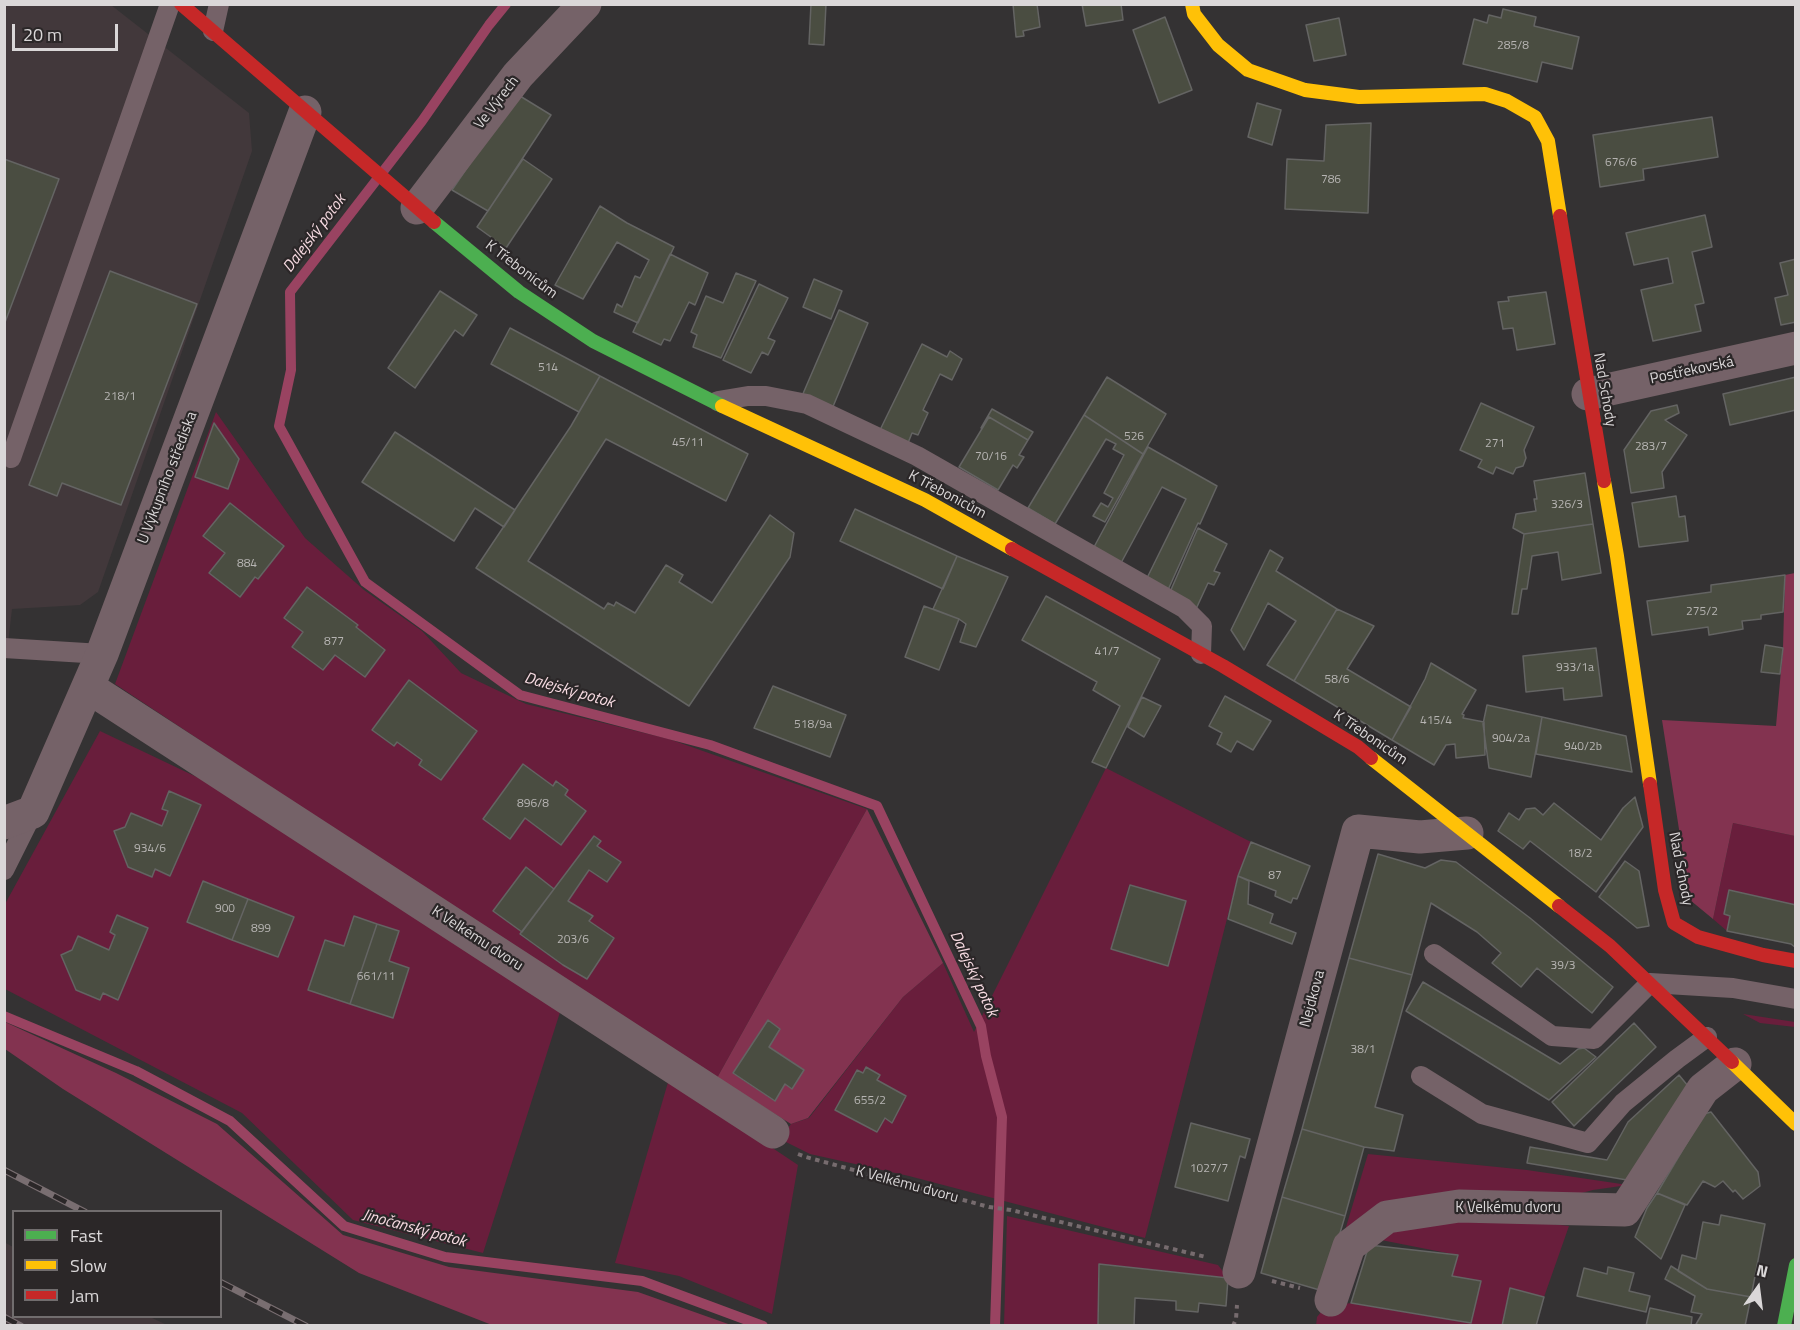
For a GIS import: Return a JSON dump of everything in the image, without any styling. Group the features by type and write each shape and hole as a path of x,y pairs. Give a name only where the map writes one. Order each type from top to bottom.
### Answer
{"street":[{"name":"K Třebonicům","path":"181,4 408,200 519,292 593,341 714,402 925,500 1201,654 1358,747 1610,946 1796,1124"},
{"name":"Nad Schody","path":"1192,4 1194,14 1218,45 1248,70 1305,90 1359,97 1485,94 1507,101 1535,117 1548,141 1588,394 1617,556 1665,890 1674,922 1698,937 1763,955 1796,961"},
{"name":"Ve Výrech","path":"408,200 518,75 587,8"},
{"name":"U Výkupního střediska","path":"19,818 88,687 102,654 305,112"},
{"name":"Postřekovská","path":"1588,394 1796,348"},
{"name":"K Velkému dvoru","path":"88,687 773,1132"},
{"name":"Nejdkova","path":"1239,1272 1358,831 1420,837 1467,833"},
{"name":"K Velkému dvoru","path":"1331,1299 1349,1246 1387,1217 1459,1206 1625,1210 1703,1089 1735,1064"},
{"path":"1788,1323 1796,1265"}],"lane":[{"path":"11,458 170,4"},
{"path":"213,31 219,4"},
{"path":"714,402 748,396 766,396 807,404 917,456 1184,608 1202,626 1201,654"},
{"path":"4,648 102,654"},
{"path":"4,870 19,818"},
{"path":"1434,954 1552,1036 1594,1039 1650,983 1733,988 1796,999"},
{"path":"1421,1076 1482,1114 1588,1143 1623,1103 1677,1059 1700,1031"}],"path":[{"name":"K Velkému dvoru","path":"773,1132 774,1142 806,1157 989,1207 1011,1210 1225,1262 1239,1272 1331,1299"}],"shaded area":[{"path":"5,5 111,5 249,113 252,151 98,592 80,605 12,609 5,670"},
{"path":"216,412 305,538 364,590 422,631 461,673 526,704 669,739 867,809 717,1078 115,684","holes":["214,424 228,489 195,477","230,503 284,546 258,579 255,577 240,597 209,573 225,553","357,625 356,627 385,650 365,677 335,655 323,670 292,647 303,632","409,681 477,731 441,780 419,765 422,760 397,742 393,746 372,730","523,764 553,786 557,781 568,790 565,795 586,811 561,845 525,818 510,839","597,846 620,862 607,882 589,870 568,901 593,916 589,921 614,938 563,965 520,935 522,932 494,911 525,868 554,889"]},
{"path":"1795,573 1795,836 1733,823 1713,919 1690,900 1662,720 1776,726 1783,648 1785,575"},
{"path":"100,731 224,790 562,1006 483,1253 353,1220 242,1113 5,989 5,904","holes":["170,792 201,805 170,876 155,869 151,877 128,867 114,832 125,827 131,813 162,826 168,811 162,809","203,881 293,917 278,957 187,922","117,915 148,928 118,999 103,993 99,1000 76,990 61,955 72,950 78,936 109,950 115,935 110,932","354,917 399,931 389,961 409,968 393,1018 308,990 325,940 344,946"]},
{"path":"1106,768 1251,842 1238,876 1145,1238 909,1176 810,1154 780,1139 791,1124 809,1118 903,997 943,963 974,1032","holes":["1129,885 1186,901 1168,966 1111,949","866,1067 880,1075 877,1080 906,1096 892,1122 885,1118 835,1110 857,1070 863,1073"]},
{"path":"867,809 943,963 903,997 808,1118 791,1124 717,1078","holes":["768,1020 780,1029 769,1047 804,1070 792,1088 785,1084 775,1101 733,1073"]},
{"path":"1733,823 1795,836 1795,905 1729,890 1724,911 1730,916 1727,931 1713,919"},
{"path":"1743,1014 1795,1022 1795,1027 1760,1023"},
{"path":"5,1022 116,1073 217,1124 343,1235 449,1267 638,1292 731,1325 492,1325 359,1273 63,1089 5,1049"},
{"path":"669,1079 798,1165 772,1314 679,1276 615,1263"},
{"path":"1368,1154 1527,1170 1628,1185 1593,1190 1555,1200 1463,1199 1340,1247"},
{"path":"1466,1214 1569,1226 1544,1297 1510,1288 1502,1325 1316,1326 1317,1317 1325,1307 1351,1303 1471,1323 1481,1281 1452,1276 1457,1255 1376,1239 1387,1230"},
{"path":"1007,1216 1218,1265 1228,1278 1099,1264 1098,1325 1004,1326"},
{"path":"4,1242 12,1246 12,1318 152,1318 167,1325 5,1325"}],"building":[{"path":"811,4 826,4 824,45 809,44"},
{"path":"1013,4 1037,4 1040,27 1023,31 1024,36 1016,37"},
{"path":"1082,4 1121,4 1123,20 1086,26"},
{"path":"1503,9 1536,17 1534,26 1579,37 1572,69 1542,62 1537,82 1463,64 1474,19 1487,23 1489,15 1501,18"},
{"path":"1165,17 1192,90 1159,103 1133,30"},
{"path":"1339,18 1346,55 1314,61 1306,25"},
{"path":"520,96 551,115 488,211 452,190 504,113"},
{"path":"1257,103 1281,110 1272,145 1248,137"},
{"path":"1712,117 1718,157 1643,169 1644,180 1600,187 1593,135"},
{"path":"1371,123 1368,213 1285,209 1287,159 1324,161 1326,125"},
{"path":"4,159 59,179 4,325"},
{"path":"523,159 552,179 506,248 477,227"},
{"path":"600,206 674,247 638,323 614,312 617,304 622,307 635,276 640,278 649,260 617,242 583,299 555,285"},
{"path":"1705,215 1712,247 1692,252 1704,303 1695,305 1701,331 1653,341 1641,290 1673,283 1668,258 1634,265 1626,233"},
{"path":"670,254 708,273 695,305 689,302 670,341 664,339 661,345 633,332"},
{"path":"1796,259 1796,322 1781,325 1775,298 1788,295 1780,263"},
{"path":"110,271 197,304 121,505 62,483 57,496 29,485"},
{"path":"736,273 756,281 721,358 693,347 697,335 691,332 706,296 723,303"},
{"path":"814,279 842,291 831,319 803,307"},
{"path":"759,284 788,298 768,338 775,341 768,355 762,352 751,373 723,360"},
{"path":"440,291 477,315 463,336 455,330 415,388 388,368"},
{"path":"1546,292 1555,344 1517,350 1513,328 1503,329 1498,302 1509,301 1508,297"},
{"path":"839,310 868,323 832,409 802,396"},
{"path":"510,328 600,376 579,412 491,364"},
{"path":"922,344 947,357 950,351 962,359 952,380 940,374 923,410 928,413 918,435 912,433 908,443 880,430"},
{"path":"600,376 748,454 726,501 606,439 528,561 604,609 608,603 614,606 616,602 635,613 666,565 683,575 679,582 712,603 770,515 794,533 790,557 689,706 476,568 571,426"},
{"path":"1107,377 1166,414 1143,454 1084,415"},
{"path":"1796,377 1796,410 1730,425 1723,394"},
{"path":"1481,403 1534,427 1524,450 1526,458 1523,466 1516,468 1513,474 1496,467 1493,474 1478,467 1482,460 1460,450"},
{"path":"1677,405 1679,413 1665,420 1687,435 1662,472 1664,488 1631,493 1624,450 1651,411"},
{"path":"992,409 1033,432 1028,440 989,417 981,428"},
{"path":"1084,415 1143,454 1105,522 1093,516 1101,503 1108,507 1113,498 1104,493 1124,455 1113,449 1116,444 1106,439 1055,524 1028,508"},
{"path":"989,417 1028,440 1019,455 1024,457 1017,468 1013,465 998,490 959,467"},
{"path":"214,423 239,459 228,489 195,477"},
{"path":"395,432 515,510 504,527 475,508 454,541 362,482"},
{"path":"1148,447 1217,486 1168,590 1147,578 1186,499 1162,487 1121,563 1094,547"},
{"path":"1585,473 1593,524 1524,534 1513,528 1516,514 1536,511 1534,481"},
{"path":"1676,496 1679,517 1685,516 1688,541 1639,547 1632,503"},
{"path":"230,503 284,546 258,579 255,577 240,597 209,573 225,553 203,536"},
{"path":"855,509 957,556 943,589 840,541"},
{"path":"1593,524 1601,573 1562,580 1558,552 1532,556 1527,589 1522,589 1518,614 1512,614 1524,534"},
{"path":"1198,528 1227,544 1214,571 1220,573 1214,585 1208,583 1196,609 1170,592"},
{"path":"1270,550 1283,558 1276,571 1337,609 1294,681 1267,665 1296,621 1268,603 1244,650 1231,630"},
{"path":"957,556 1008,577 976,647 960,642 966,624 933,609"},
{"path":"1785,575 1783,612 1761,615 1761,619 1742,621 1743,629 1709,635 1708,627 1652,635 1647,601 1711,592 1711,585"},
{"path":"307,587 358,625 356,627 385,650 365,677 335,655 323,670 292,647 303,632 284,618"},
{"path":"1046,596 1160,659 1106,768 1092,762 1120,706 1093,690 1097,682 1022,640"},
{"path":"924,606 959,619 939,670 905,657"},
{"path":"1337,609 1374,626 1347,669 1411,707 1392,740 1294,681"},
{"path":"1765,645 1783,648 1780,674 1761,672"},
{"path":"1596,648 1602,696 1564,700 1563,688 1526,692 1523,656"},
{"path":"1431,663 1476,690 1462,714 1463,718 1484,722 1485,755 1456,758 1455,744 1446,745 1434,765 1392,740 1425,679"},
{"path":"409,680 477,731 441,780 419,765 422,760 397,742 394,746 372,730"},
{"path":"773,686 846,715 830,757 754,728"},
{"path":"1225,696 1271,721 1253,750 1237,741 1231,752 1217,744 1222,733 1209,726"},
{"path":"1142,697 1161,706 1144,737 1128,727"},
{"path":"1487,705 1542,717 1531,777 1489,768 1483,724"},
{"path":"1542,717 1626,736 1632,772 1536,754"},
{"path":"523,764 553,786 556,781 568,790 565,795 586,811 561,845 525,818 510,839 483,819"},
{"path":"169,791 201,805 170,876 155,869 152,877 128,867 114,831 125,827 131,813 162,826 168,811 162,809"},
{"path":"1635,797 1643,827 1596,892 1530,841 1523,849 1498,831 1509,813 1519,820 1526,809 1535,808 1543,815 1554,803 1601,840 1623,808"},
{"path":"594,836 601,841 597,846 621,862 607,882 589,870 568,901 593,916 589,921 614,938 587,979 520,934"},
{"path":"1251,842 1310,866 1297,899 1293,898 1291,903 1275,896 1276,891 1238,876"},
{"path":"1378,854 1425,868 1441,860 1456,862 1530,918 1613,987 1592,1013 1537,968 1521,987 1492,963 1501,953 1477,932 1431,903 1412,975 1349,958"},
{"path":"1625,861 1639,871 1649,926 1637,928 1599,897"},
{"path":"526,867 554,889 522,932 493,911"},
{"path":"1238,876 1249,881 1248,904 1273,914 1270,923 1296,933 1292,944 1228,919"},
{"path":"203,881 248,899 232,940 187,922"},
{"path":"1130,885 1186,901 1168,966 1111,949"},
{"path":"1729,890 1796,905 1796,948 1791,944 1727,931 1730,916 1724,914"},
{"path":"248,899 294,917 278,957 232,940"},
{"path":"117,915 148,928 118,1000 103,993 100,1000 76,990 61,955 72,950 78,936 109,950 115,935 110,932"},
{"path":"354,916 377,924 350,1004 308,990 325,940 344,946"},
{"path":"377,924 399,931 389,961 409,968 393,1018 350,1004"},
{"path":"1349,958 1412,975 1375,1107 1403,1115 1394,1151 1364,1147 1302,1129"},
{"path":"1423,982 1560,1064 1578,1049 1584,1048 1596,1057 1549,1100 1406,1011"},
{"path":"768,1020 780,1029 769,1047 804,1070 792,1089 785,1084 775,1101 733,1073"},
{"path":"1634,1023 1656,1047 1574,1126 1552,1102"},
{"path":"866,1067 880,1075 877,1080 906,1096 892,1123 885,1118 877,1132 835,1110 857,1070 863,1073"},
{"path":"1679,1075 1688,1086 1633,1181 1527,1163 1530,1147 1607,1160 1628,1122"},
{"path":"1711,1112 1758,1172 1760,1186 1743,1199 1723,1181 1715,1187 1703,1181 1687,1205 1657,1193 1704,1114"},
{"path":"1191,1123 1250,1139 1245,1158 1240,1156 1228,1201 1175,1187"},
{"path":"1302,1129 1364,1147 1345,1216 1282,1197"},
{"path":"1657,1193 1685,1205 1661,1259 1635,1237 1647,1208"},
{"path":"1282,1197 1345,1216 1323,1291 1261,1273"},
{"path":"1721,1215 1765,1224 1751,1297 1707,1289 1678,1271 1682,1255 1696,1259 1703,1222 1719,1225"},
{"path":"1369,1245 1458,1255 1452,1276 1481,1281 1471,1323 1351,1303"},
{"path":"1099,1264 1228,1278 1226,1306 1199,1303 1198,1312 1176,1310 1176,1301 1135,1298 1134,1326 1098,1326"},
{"path":"1671,1266 1707,1289 1751,1297 1745,1326 1695,1326 1702,1314 1691,1312 1695,1296 1665,1279"},
{"path":"1608,1267 1634,1273 1629,1291 1650,1296 1646,1312 1577,1296 1584,1268 1607,1274"},
{"path":"1510,1288 1544,1297 1536,1326 1502,1326"},
{"path":"1650,1308 1692,1317 1691,1326 1646,1326"}],"waterway":[{"name":"Dalejský potok","path":"506,4 422,121 290,292 291,370 279,426 365,582 520,695 710,745 877,806 981,1026 986,1056 1002,1117 995,1326"},
{"name":"Jinočanský potok","path":"4,1016 136,1071 230,1121 344,1226 445,1257 642,1281 763,1326"}],"railway":[{"path":"4,1170 81,1210"},
{"path":"222,1283 306,1326"},
{"path":"4,1317 21,1326"}],"traffic: fast":[{"path":"434,222 519,292 593,341 722,406"},
{"path":"1784,1326 1796,1265"}],"traffic: slow":[{"path":"1192,4 1194,14 1218,45 1248,70 1305,90 1359,97 1485,94 1507,101 1535,117 1548,141 1560,216"},
{"path":"722,406 925,500 1012,549"},
{"path":"1604,481 1650,784"},
{"path":"1371,758 1559,906"},
{"path":"1732,1062 1796,1124"}],"traffic: jam":[{"path":"181,4 434,222"},
{"path":"1560,216 1604,481"},
{"path":"1012,549 1223,666 1358,747 1371,758"},
{"path":"1650,784 1665,890 1674,923 1698,937 1763,955 1796,961"},
{"path":"1559,906 1610,946 1732,1062"}]}
